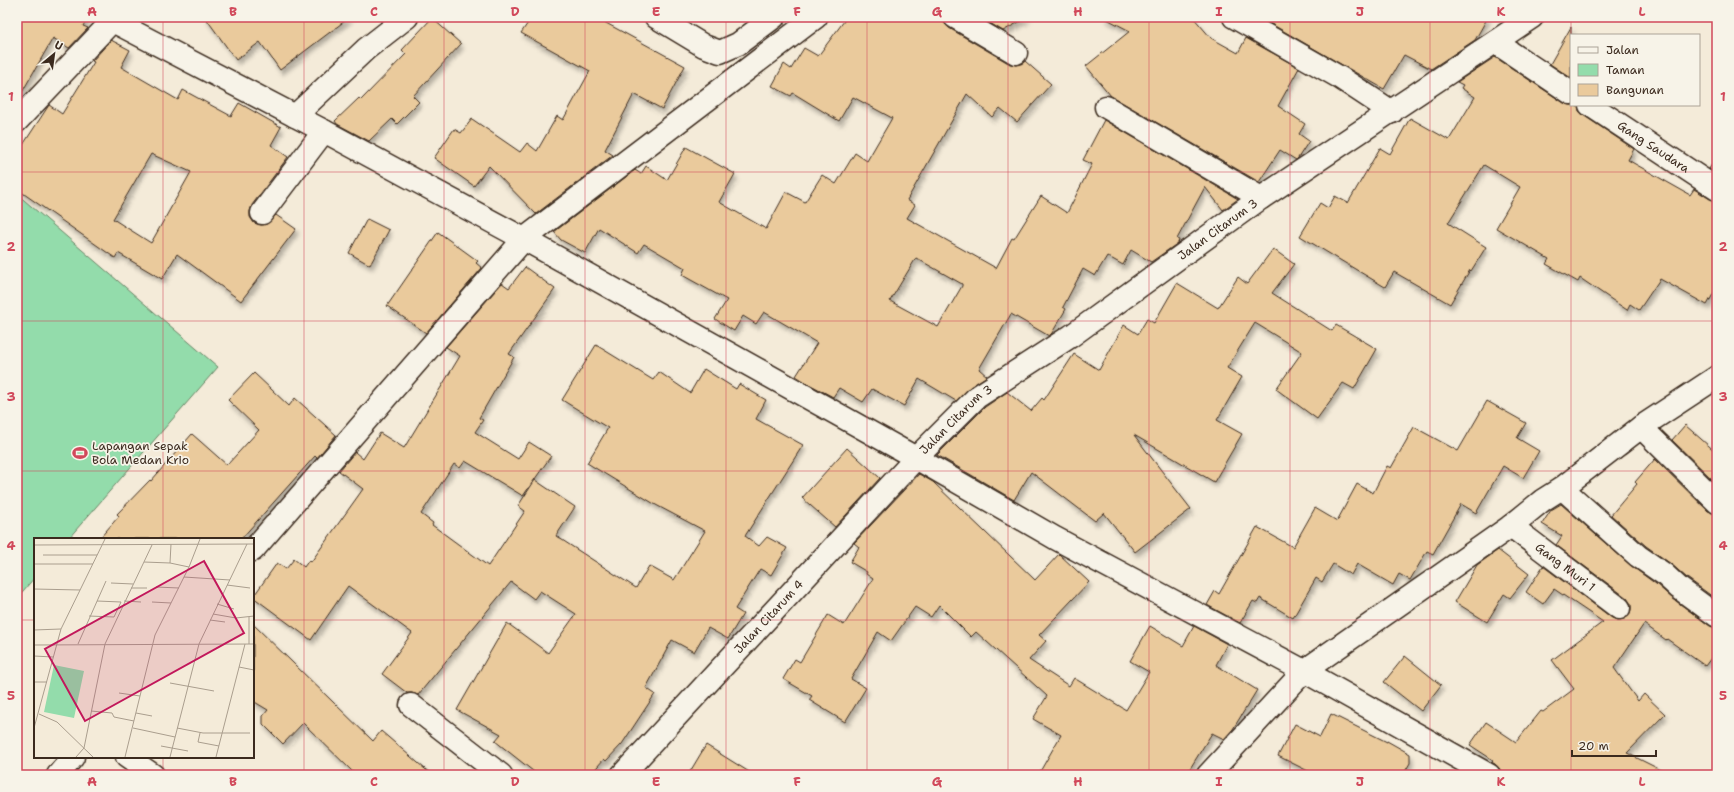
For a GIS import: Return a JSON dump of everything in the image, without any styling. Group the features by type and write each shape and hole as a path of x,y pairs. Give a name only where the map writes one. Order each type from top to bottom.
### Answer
{"street":[{"path":"295,116 366,50 407,17"},
{"path":"656,17 704,46 720,52 738,44 774,17"},
{"path":"254,549 524,239 816,17"},
{"path":"955,17 1016,53"},
{"path":"1234,17 1339,77 1392,112"},
{"name":"Jalan Citarum 3","path":"916,458 977,397 1071,336 1261,198 1392,112 1532,17"},
{"path":"17,121 24,100 111,18 524,239 916,458 1055,538 1304,671 1489,775"},
{"path":"1495,42 1570,92"},
{"name":"Gang Saudara","path":"1592,106 1717,189"},
{"path":"1106,107 1261,198"},
{"path":"262,213 324,131"},
{"path":"1208,775 1304,671 1511,526 1543,500 1562,488 1641,427 1717,377"},
{"path":"1641,427 1717,502"},
{"name":"Jalan Citarum 4","path":"622,775 916,458"},
{"path":"1562,488 1638,556 1664,574 1679,588 1717,616"},
{"name":"Gang Muri 1","path":"1511,526 1619,608"},
{"path":"411,705 501,775"},
{"path":"58,775 72,758"},
{"path":"128,758 153,775"}],"green space":[{"name":"Lapangan Sepak Bola Medan Krio","path":"17,194 218,367 69,538 34,538 34,578 17,598"}],"building":[{"path":"17,17 88,17 83,26 88,28 69,48 53,38 17,101"},
{"path":"205,17 350,17 280,70 260,42 236,60"},
{"path":"532,17 595,17 685,66 662,109 634,94 605,150 613,155 536,214 489,166 474,186 434,158 454,129 461,133 472,119 520,152 527,143 537,151 557,116 563,120 590,71 521,33"},
{"path":"847,17 943,17 944,23 949,28 1010,64 1016,65 1025,61 1051,84 1017,122 1000,108 992,117 967,94 907,200 915,205 907,218 996,268 1012,238 1014,239 1041,196 1067,213 1092,164 1083,160 1104,120 1238,199 1223,210 1205,187 1177,239 1179,240 1178,243 1151,262 1131,250 1123,265 1107,256 1095,276 1083,269 1063,307 1066,309 1049,336 1011,314 979,369 987,376 970,387 956,401 919,379 904,406 872,389 863,402 839,388 833,397 796,376 817,343 764,312 756,324 743,316 734,331 715,319 727,300 682,275 685,268 644,244 638,253 599,228 585,253 561,240 554,232 635,170 641,174 646,166 667,180 686,147 735,174 719,202 766,229 786,192 805,202 822,175 836,184 855,153 867,161 892,118 853,97 839,121 793,93 791,96 772,86 784,64 791,69 804,48 818,56","holes":["916,258 962,284 938,327 890,301"]},
{"path":"980,17 1028,17 1003,31"},
{"path":"1103,17 1193,17 1211,38 1238,53 1246,38 1299,68 1278,106 1305,124 1299,134 1309,141 1298,158 1296,160 1280,150 1259,182 1111,96 1086,66 1130,31"},
{"path":"1259,17 1488,17 1475,40 1431,69 1404,55 1384,89"},
{"path":"432,18 461,44 413,96 419,102 397,124 392,119 369,141 337,124 335,121 359,98 361,100 406,54 402,50"},
{"path":"1571,27 1570,77 1550,64"},
{"path":"111,40 130,50 121,67 178,100 183,90 231,116 239,103 281,127 271,145 288,157 252,205 250,217 254,223 261,225 267,224 276,215 296,229 241,301 177,254 162,279 118,253 115,258 17,189 17,154 49,105 62,114 94,62 92,61","holes":["151,154 191,172 151,243 113,219"]},
{"path":"1495,57 1564,103 1570,106 1578,106 1579,111 1583,115 1634,149 1628,160 1690,195 1694,189 1710,199 1717,201 1717,287 1707,305 1660,279 1639,310 1630,304 1627,310 1580,278 1578,282 1546,264 1549,259 1496,228 1520,187 1484,165 1448,223 1486,247 1471,271 1470,270 1450,304 1394,272 1385,287 1300,236 1320,203 1328,208 1335,196 1348,203 1380,148 1390,154 1410,118 1449,140 1475,97 1461,88 1463,85 1457,82"},
{"path":"1717,156 1717,174 1709,169"},
{"path":"367,219 389,230 370,265 349,253"},
{"path":"438,232 478,261 476,263 482,268 426,333 387,306"},
{"path":"1273,249 1294,264 1272,293 1332,331 1336,325 1377,349 1354,389 1343,383 1317,419 1276,389 1302,352 1255,323 1227,368 1242,377 1217,420 1242,434 1214,482 1134,435 1191,509 1135,552 1104,513 1095,521 1031,472 1014,500 937,455 985,407 1007,392 1031,411 1042,398 1044,400 1074,354 1099,370 1124,325 1138,334 1147,319 1154,323 1177,283 1218,308 1238,277 1247,284"},
{"path":"525,267 555,289 509,354 514,357 479,418 483,420 475,432 518,459 529,442 551,456 523,496 465,461 460,468 454,464 421,514 433,523 432,525 488,566 525,511 518,506 535,480 575,507 556,536 636,588 649,566 674,580 705,531 656,505 587,463 608,428 562,400 596,345 653,380 659,372 690,393 704,369 736,389 739,384 766,400 756,419 803,445 745,536 759,546 767,537 787,548 771,575 760,569 735,609 743,614 728,639 708,628 694,652 672,640 646,688 655,694 622,744 606,761 604,759 590,775 538,775 495,741 501,734 457,710 507,623 548,653 576,614 540,591 534,599 511,582 418,695 407,693 382,674 412,633 348,586 311,640 254,598 277,563 286,569 294,559 304,567 309,560 311,562 363,489 339,471 355,452 363,459 380,433 404,448 460,356 446,347 502,283 509,288"},
{"path":"254,373 289,406 295,398 336,435 317,458 315,456 242,538 100,538 119,516 117,514 150,480 151,481 192,434 227,465 259,430 228,400"},
{"path":"1487,401 1526,423 1517,438 1539,451 1523,478 1503,466 1476,513 1461,504 1433,554 1427,551 1410,580 1399,574 1393,585 1357,564 1351,575 1333,564 1322,582 1316,578 1293,618 1260,598 1257,603 1253,601 1240,623 1207,605 1215,591 1219,594 1257,527 1293,547 1315,508 1337,521 1357,484 1373,493 1387,466 1391,468 1414,427 1458,451"},
{"path":"1685,425 1717,453 1717,484 1672,440"},
{"path":"847,448 880,478 835,527 802,498"},
{"path":"1655,459 1708,511 1717,514 1717,600 1646,546 1611,515 1637,484 1635,482"},
{"path":"919,474 933,482 1035,580 1059,554 1089,582 1039,635 1046,641 1029,660 1069,686 1074,678 1126,710 1149,672 1130,661 1150,626 1183,646 1194,626 1227,644 1216,665 1257,690 1233,729 1224,739 1212,733 1186,775 1038,775 1061,735 1033,719 1047,696 976,632 971,637 939,605 931,617 915,607 891,641 878,632 851,679 866,688 845,722 809,700 812,696 783,679 795,659 800,662 828,615 844,625 873,579 866,574 867,572 850,562 859,547 854,543"},
{"path":"1561,504 1630,565 1710,626 1717,628 1717,650 1705,666 1644,624 1614,668 1638,701 1644,694 1665,714 1627,753 1671,775 1505,775 1495,764 1491,762 1493,760 1470,745 1486,722 1516,742 1541,711 1543,712 1574,689 1552,660 1603,622 1554,589 1543,604 1526,592 1543,566 1612,618 1618,620 1629,616 1631,604 1627,598 1556,545 1562,536 1542,524 1551,510"},
{"path":"1498,550 1529,574 1510,598 1504,594 1487,622 1455,602 1477,565"},
{"path":"254,625 373,741 381,731 432,775 356,775 303,723 283,744 263,724 263,716 268,710 254,702"},
{"path":"1405,656 1441,685 1421,711 1384,682"},
{"path":"1331,714 1387,741 1410,754 1410,763 1403,775 1316,775 1278,756 1295,724 1320,737"},
{"path":"706,745 754,775 688,775"}],"place":[{"name":"Lapangan Sepak Bola Medan Krio","path":"80,453"}]}
